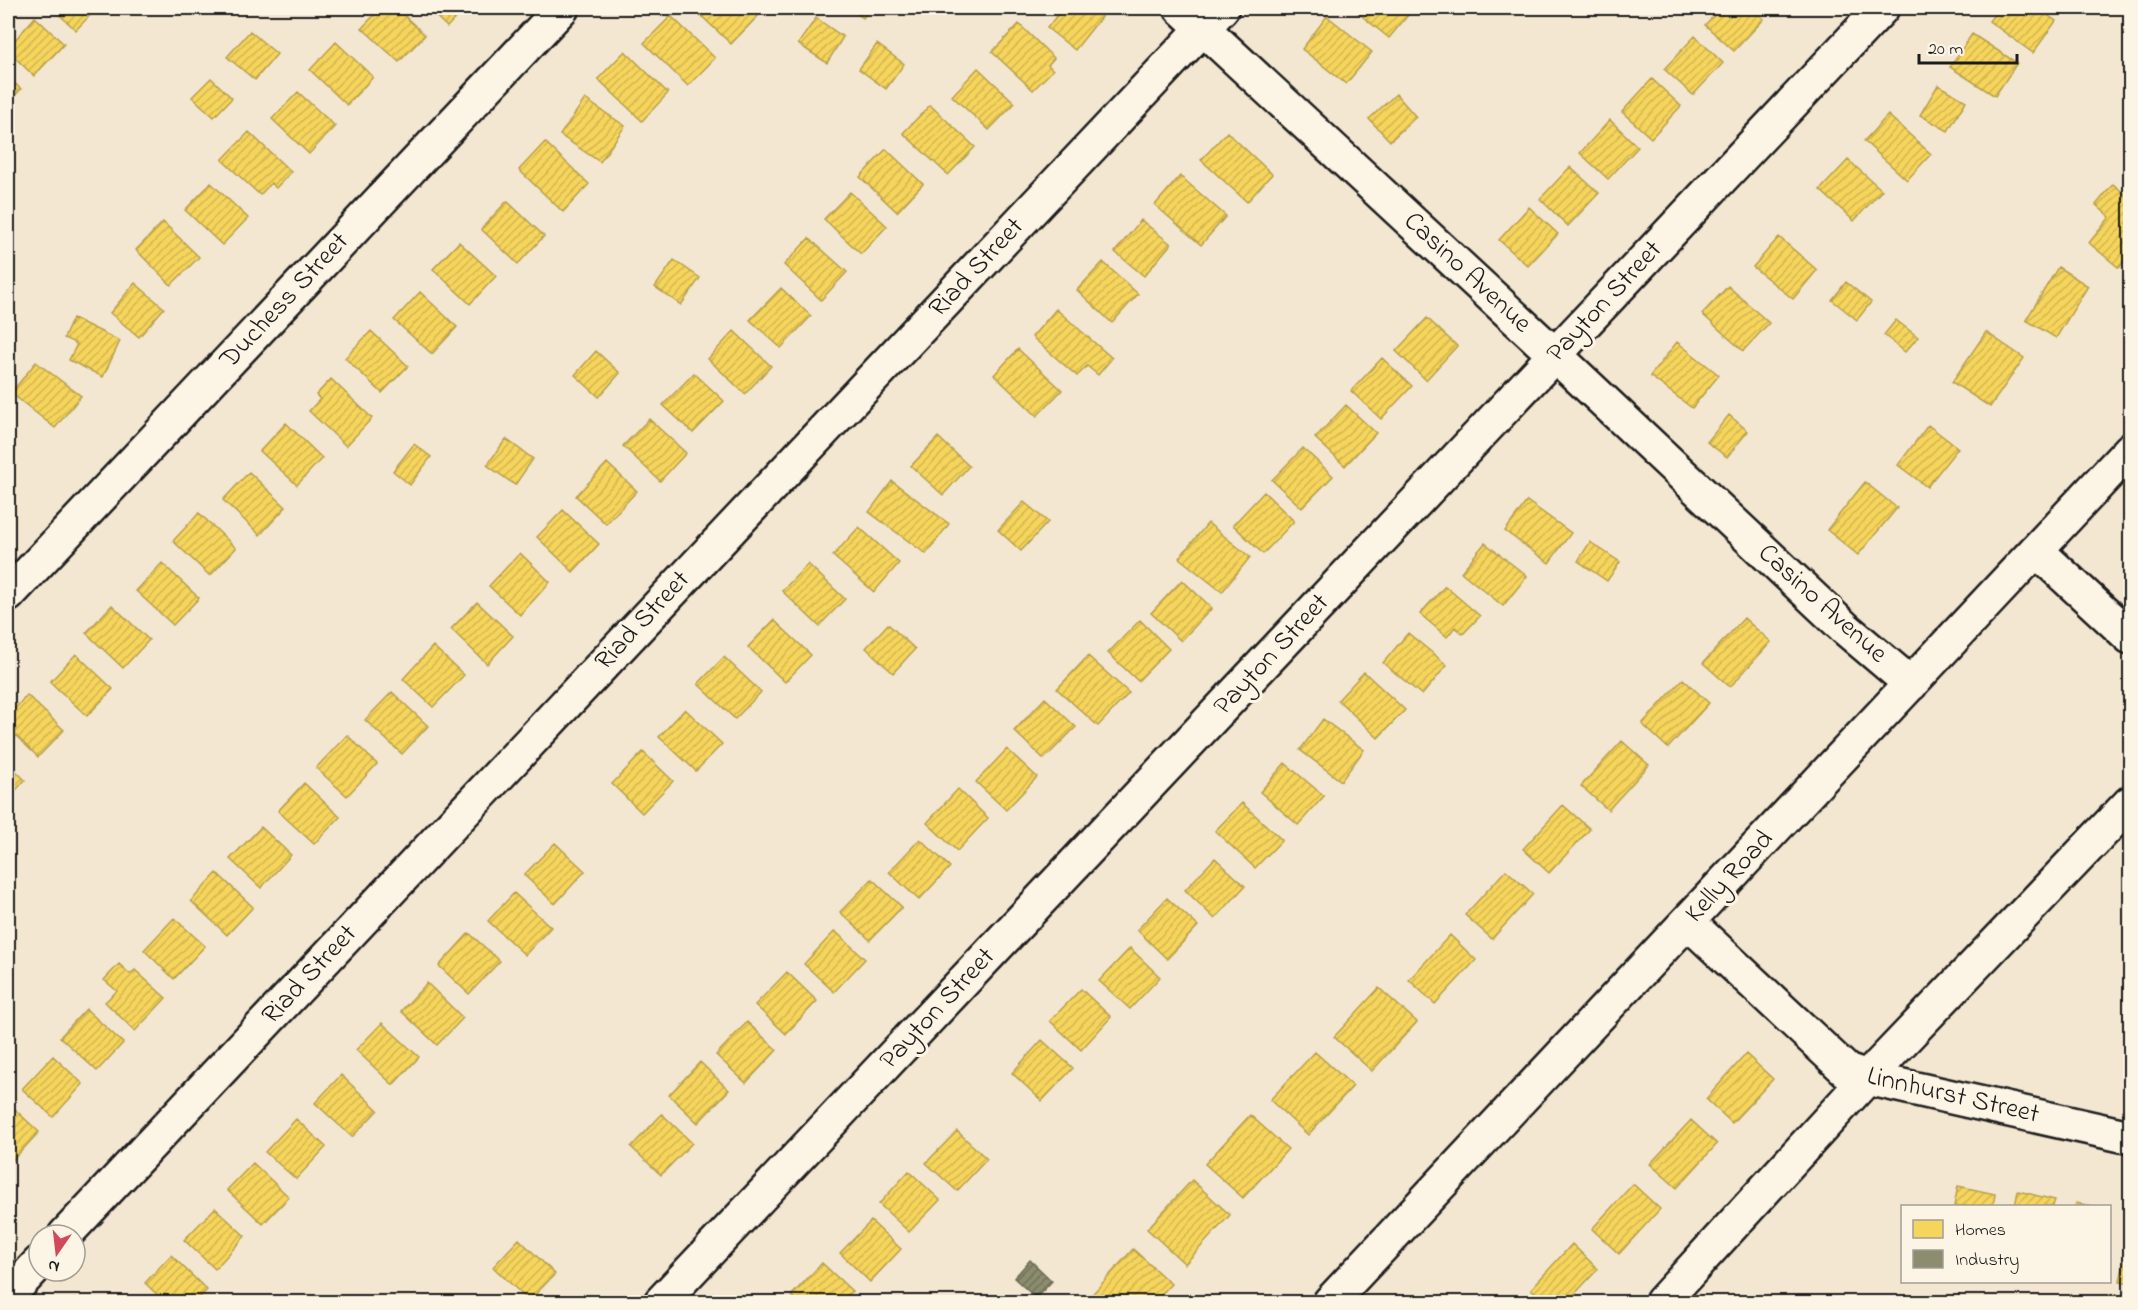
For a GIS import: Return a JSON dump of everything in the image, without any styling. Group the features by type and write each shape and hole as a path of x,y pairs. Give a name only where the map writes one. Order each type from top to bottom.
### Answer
{"street":[{"name":"Duchess Street","path":"8,595 562,8"},
{"name":"Payton Street","path":"661,1302 1882,8"},
{"name":"Casino Avenue","path":"1202,14 1555,355 1846,629 1911,684"},
{"name":"Riad Street","path":"76,1223 1202,14"},
{"name":"Kelly Road","path":"1339,1299 2130,450"},
{"path":"2036,550 2130,637"},
{"path":"1662,1302 1867,1078 2130,803"},
{"name":"Linnhurst Street","path":"1688,922 1847,1071 1867,1078 2130,1137"},
{"path":"8,1296 27,1276"}],"building: Homes":[{"path":"52,8 97,8 76,30"},
{"path":"381,8 396,8 425,35 399,62 362,28"},
{"path":"427,8 465,8 447,27"},
{"path":"693,8 749,8 758,16 731,44"},
{"path":"849,8 871,8 863,18"},
{"path":"1063,8 1092,8 1102,16 1075,50 1047,28"},
{"path":"1352,8 1414,8 1389,38"},
{"path":"1721,8 1752,8 1764,19 1734,51 1705,25"},
{"path":"1999,8 2037,8 2056,21 2033,53 1989,21"},
{"path":"671,16 715,58 688,86 644,43"},
{"path":"1327,16 1372,52 1346,84 1302,49"},
{"path":"35,17 64,44 34,76 8,51 8,48"},
{"path":"816,18 843,37 827,63 798,44"},
{"path":"1019,24 1054,58 1048,65 1053,70 1033,90 992,52"},
{"path":"250,31 277,54 255,80 227,57"},
{"path":"1972,34 2017,63 1995,96 1950,67"},
{"path":"1695,36 1723,63 1693,95 1664,69"},
{"path":"336,42 373,77 347,105 310,70"},
{"path":"877,44 904,64 886,89 859,69"},
{"path":"625,51 668,93 642,121 598,79"},
{"path":"978,68 1015,103 989,130 952,96"},
{"path":"8,77 21,89 8,103"},
{"path":"211,78 232,98 214,117 192,97"},
{"path":"1652,79 1681,106 1651,138 1622,112"},
{"path":"1938,85 1966,101 1948,131 1920,115"},
{"path":"298,92 335,126 309,154 272,119"},
{"path":"1396,94 1416,117 1390,141 1369,119"},
{"path":"585,99 625,126 600,162 560,135"},
{"path":"930,105 975,147 948,175 903,133"},
{"path":"1888,115 1931,154 1907,180 1864,141"},
{"path":"1610,120 1638,147 1608,179 1580,153"},
{"path":"249,132 291,172 276,188 271,183 260,195 222,160"},
{"path":"1227,132 1272,174 1247,202 1201,160"},
{"path":"545,142 589,184 563,212 519,170"},
{"path":"886,149 923,184 897,212 860,177"},
{"path":"1848,160 1882,190 1854,221 1820,190"},
{"path":"1570,167 1599,193 1568,226 1540,199"},
{"path":"1180,176 1226,216 1201,245 1155,205"},
{"path":"211,183 248,218 222,245 185,210"},
{"path":"2113,184 2130,198 2130,254 2119,268 2089,243 2110,217 2096,205"},
{"path":"850,192 887,226 861,254 824,219"},
{"path":"507,201 544,236 518,264 481,229"},
{"path":"1529,207 1558,234 1528,266 1499,240"},
{"path":"1141,220 1171,244 1144,276 1115,252"},
{"path":"163,222 199,257 171,285 136,250"},
{"path":"1779,237 1817,270 1793,299 1753,267"},
{"path":"809,238 847,272 821,300 784,265"},
{"path":"459,242 496,276 470,304 433,269"},
{"path":"674,260 700,278 681,305 655,287"},
{"path":"1103,262 1138,294 1112,323 1077,290"},
{"path":"2058,267 2088,286 2056,338 2026,320"},
{"path":"1846,282 1871,302 1857,320 1832,300"},
{"path":"135,283 164,308 139,337 110,313"},
{"path":"1728,286 1769,323 1743,351 1702,314"},
{"path":"781,288 811,316 781,348 750,320"},
{"path":"420,292 457,327 432,354 394,320"},
{"path":"1056,309 1112,358 1098,375 1087,366 1077,376 1032,337"},
{"path":"73,318 120,341 103,377 69,360 77,344 64,338"},
{"path":"1427,318 1457,346 1426,380 1396,351"},
{"path":"1896,320 1918,337 1905,352 1884,335"},
{"path":"371,331 408,366 382,393 345,358"},
{"path":"734,331 771,366 745,394 708,359"},
{"path":"1986,332 2024,358 1990,407 1952,382"},
{"path":"1677,342 1719,375 1692,408 1650,376"},
{"path":"1018,349 1062,390 1037,416 994,375"},
{"path":"596,351 620,373 599,397 575,375"},
{"path":"1382,358 1412,386 1381,419 1351,391"},
{"path":"36,362 81,396 55,428 11,393"},
{"path":"694,373 724,401 693,433 663,405"},
{"path":"331,379 372,418 346,446 309,411 320,399 316,395"},
{"path":"1346,405 1376,433 1345,466 1315,438"},
{"path":"1729,415 1748,431 1727,457 1707,442"},
{"path":"649,419 686,453 660,481 623,446"},
{"path":"286,423 322,458 297,485 260,451"},
{"path":"1928,425 1958,448 1927,487 1898,465"},
{"path":"938,437 969,466 943,495 911,466"},
{"path":"506,439 533,459 515,485 487,465"},
{"path":"414,444 431,457 410,485 393,471"},
{"path":"1303,448 1333,476 1302,508 1272,480"},
{"path":"607,463 637,491 606,524 576,496"},
{"path":"249,472 286,507 260,535 223,500"},
{"path":"892,481 949,524 926,554 869,512"},
{"path":"1865,482 1897,508 1858,555 1827,530"},
{"path":"1264,492 1294,521 1263,554 1233,525"},
{"path":"1527,501 1571,533 1549,563 1505,531"},
{"path":"1024,502 1048,522 1021,551 998,530"},
{"path":"563,510 599,544 573,572 537,537"},
{"path":"199,513 236,548 210,576 173,541"},
{"path":"1208,523 1250,557 1222,592 1179,558"},
{"path":"859,527 899,563 874,592 833,556"},
{"path":"1590,542 1620,562 1607,581 1578,561"},
{"path":"1485,543 1527,576 1503,606 1461,572"},
{"path":"520,553 550,582 520,615 489,586"},
{"path":"162,563 199,598 173,625 136,591"},
{"path":"808,564 845,599 819,626 782,591"},
{"path":"1182,580 1212,608 1181,641 1151,613"},
{"path":"1445,586 1480,616 1463,634 1455,627 1447,637 1420,614"},
{"path":"477,602 513,636 487,664 451,629"},
{"path":"112,605 149,640 123,668 86,633"},
{"path":"1744,618 1771,642 1730,687 1703,663"},
{"path":"774,620 811,655 785,682 748,647"},
{"path":"1140,620 1169,649 1138,681 1108,653"},
{"path":"888,624 915,649 893,673 866,648"},
{"path":"1408,633 1447,665 1422,695 1383,663"},
{"path":"433,646 464,675 433,707 403,679"},
{"path":"76,654 113,689 87,716 50,682"},
{"path":"1088,656 1129,693 1098,726 1057,689"},
{"path":"724,657 761,692 735,719 698,684"},
{"path":"1364,672 1405,710 1378,738 1338,700"},
{"path":"1683,679 1709,703 1668,748 1642,724"},
{"path":"392,692 428,726 402,754 365,720"},
{"path":"27,695 64,730 38,757 8,728 8,716"},
{"path":"1045,698 1076,727 1044,759 1014,731"},
{"path":"685,709 722,744 696,771 659,737"},
{"path":"1323,719 1364,750 1341,781 1300,750"},
{"path":"347,735 377,764 347,796 316,768"},
{"path":"1622,741 1649,765 1608,810 1581,786"},
{"path":"1007,749 1037,777 1006,810 976,782"},
{"path":"643,752 673,781 642,813 612,784"},
{"path":"8,763 25,780 8,799"},
{"path":"1285,763 1324,796 1298,825 1260,792"},
{"path":"304,783 340,817 314,844 278,811"},
{"path":"958,789 988,818 957,851 927,823"},
{"path":"1242,803 1282,840 1255,868 1215,831"},
{"path":"1563,805 1590,829 1549,873 1523,849"},
{"path":"261,827 291,855 261,888 230,859"},
{"path":"920,839 950,867 919,900 889,872"},
{"path":"555,843 585,871 555,904 524,875"},
{"path":"1215,858 1245,886 1215,919 1185,890"},
{"path":"1506,870 1533,894 1492,939 1465,915"},
{"path":"217,873 253,907 227,935 191,901"},
{"path":"872,879 902,907 870,940 840,912"},
{"path":"514,893 551,927 525,955 488,921"},
{"path":"1167,898 1198,926 1167,959 1137,930"},
{"path":"174,918 205,946 174,979 144,950"},
{"path":"835,931 865,959 834,992 804,964"},
{"path":"469,933 500,961 469,994 439,966"},
{"path":"1450,935 1476,960 1435,1004 1409,980"},
{"path":"1130,948 1160,977 1130,1009 1099,981"},
{"path":"119,964 130,974 135,970 166,998 135,1031 105,1002 117,991 104,980"},
{"path":"787,972 817,1001 786,1034 755,1005"},
{"path":"427,983 463,1018 437,1045 401,1011"},
{"path":"1379,988 1417,1022 1372,1071 1334,1037"},
{"path":"1081,989 1111,1017 1081,1050 1050,1021"},
{"path":"86,1009 123,1043 97,1071 60,1037"},
{"path":"747,1022 777,1050 746,1083 716,1055"},
{"path":"382,1023 419,1057 393,1085 356,1050"},
{"path":"1042,1040 1073,1068 1042,1101 1012,1073"},
{"path":"1315,1052 1353,1086 1308,1135 1270,1100"},
{"path":"1746,1054 1773,1079 1732,1123 1706,1099"},
{"path":"53,1056 83,1084 53,1117 22,1089"},
{"path":"700,1062 729,1090 698,1123 669,1095"},
{"path":"341,1075 378,1110 352,1137 315,1103"},
{"path":"8,1103 39,1132 13,1160 8,1155"},
{"path":"662,1114 692,1143 661,1175 631,1147"},
{"path":"1250,1115 1288,1149 1243,1198 1205,1164"},
{"path":"296,1119 326,1147 296,1179 265,1152"},
{"path":"1691,1120 1717,1144 1677,1188 1650,1164"},
{"path":"957,1131 987,1159 957,1191 926,1163"},
{"path":"253,1163 289,1197 263,1224 227,1190"},
{"path":"909,1171 940,1200 909,1232 879,1204"},
{"path":"1192,1180 1230,1215 1185,1264 1147,1229"},
{"path":"1633,1184 1660,1209 1619,1254 1592,1229"},
{"path":"1958,1186 1995,1194 1993,1205 1954,1205"},
{"path":"2018,1191 2055,1200 2053,1205 2015,1205"},
{"path":"215,1208 245,1236 215,1269 184,1240"},
{"path":"871,1221 901,1249 870,1282 840,1253"},
{"path":"2130,1234 2130,1283 2120,1281"},
{"path":"519,1239 555,1274 529,1301 493,1267"},
{"path":"1572,1244 1598,1269 1567,1302 1546,1302 1531,1289"},
{"path":"1133,1249 1171,1284 1154,1302 1093,1302 1088,1299"},
{"path":"171,1255 207,1290 195,1302 165,1302 145,1283"},
{"path":"822,1263 852,1291 842,1302 799,1302 791,1296"}],"building: Industry":[{"path":"1030,1260 1052,1281 1036,1298 1014,1278"}]}
